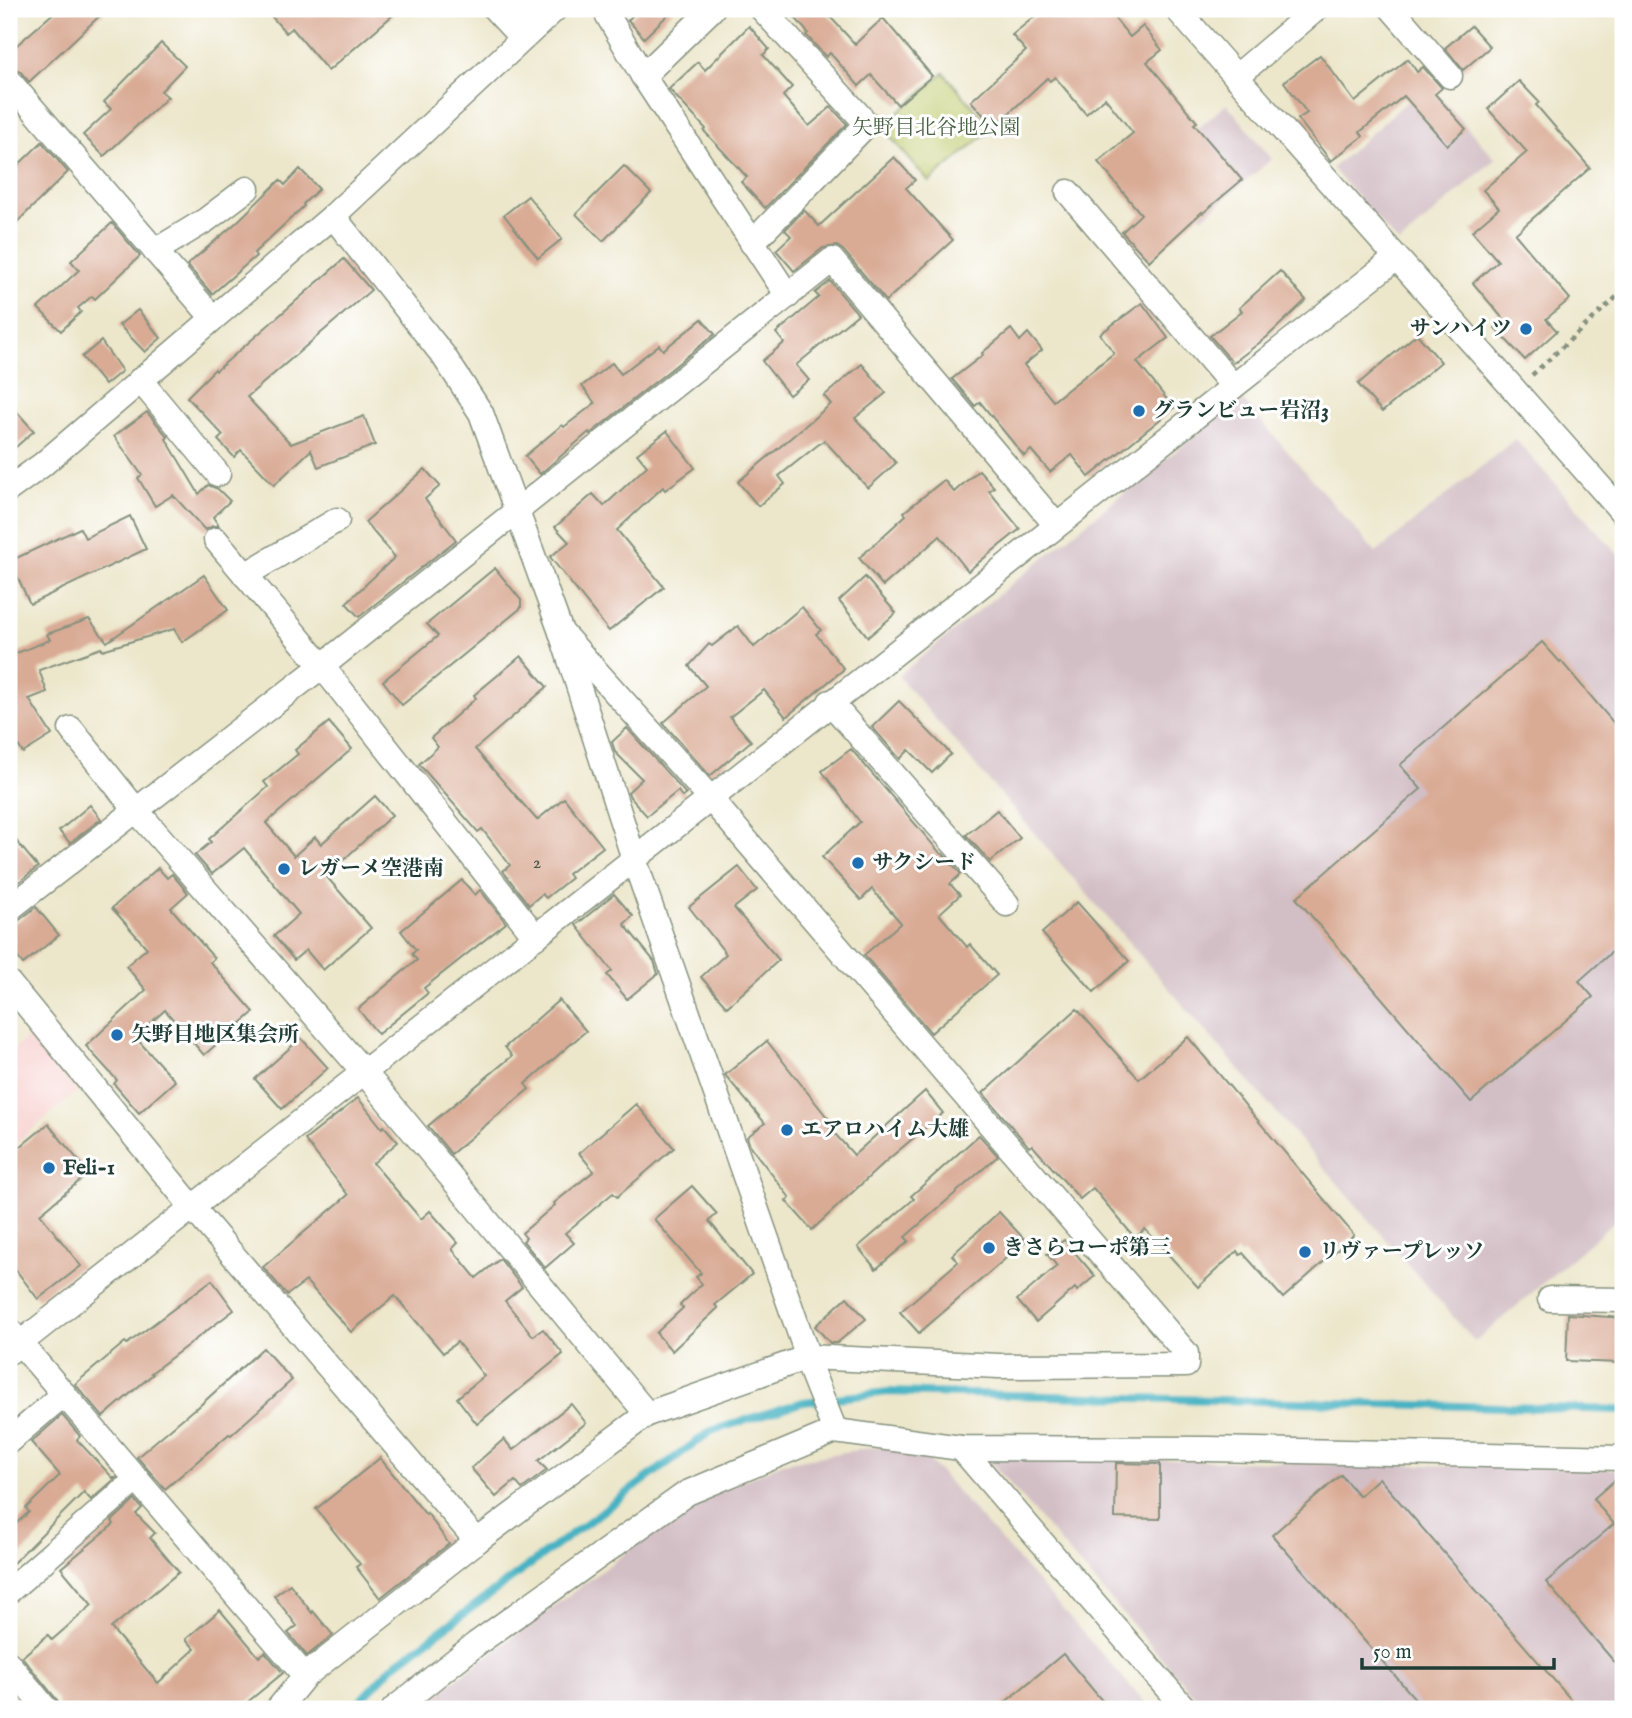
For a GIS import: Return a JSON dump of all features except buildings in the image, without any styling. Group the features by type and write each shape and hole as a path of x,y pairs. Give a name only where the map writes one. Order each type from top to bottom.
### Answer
{"street":[{"path":"495,9 522,38"},
{"path":"9,489 42,465 333,216 555,9"},
{"path":"604,9 643,76 788,296"},
{"path":"643,76 712,9"},
{"path":"752,243 867,124 762,9"},
{"path":"1177,9 1623,513"},
{"path":"1236,77 1316,9"},
{"path":"1392,9 1450,76"},
{"path":"9,81 213,318"},
{"path":"155,251 206,220 247,189"},
{"path":"1068,192 1233,386"},
{"path":"333,216 443,355 481,413 561,632 634,859 835,1431"},
{"path":"305,1676 64,1394 13,1342 193,1208 709,797 1395,258"},
{"path":"9,909 322,666 832,260 1056,525"},
{"path":"140,380 218,474"},
{"path":"245,575 337,520"},
{"path":"216,540 322,666 536,937"},
{"path":"278,1709 305,1676 477,1541 647,1414 810,1365 1186,1366 1185,1353 709,797 561,632"},
{"path":"830,702 1007,904"},
{"path":"71,729 136,810 364,1072 647,1414"},
{"path":"9,983 193,1208 477,1541"},
{"path":"1550,1299 1623,1300"},
{"path":"9,1441 64,1394"},
{"path":"394,1709 476,1644 687,1493 835,1431 961,1448 1209,1448 1623,1458"},
{"path":"961,1448 1185,1709"},
{"path":"9,1591 137,1479"},
{"path":"9,1664 46,1709"}],"path":[{"path":"1516,390 1623,291"}],"shaded area":[{"path":"1428,83 1495,159 1399,244 1332,168"},
{"path":"1227,104 1272,159 1202,218 1156,163"},
{"path":"1241,398 1376,553 1515,439 1623,560 1623,1214 1475,1342 898,676"},
{"path":"30,1035 77,1092 9,1149 9,1053"},
{"path":"885,1445 926,1457 1151,1709 416,1709 694,1502 783,1463"},
{"path":"985,1456 1623,1469 1623,1709 1206,1709"}],"green space":[{"name":"矢野目北谷地公園","path":"944,73 992,129 929,182 882,127"}],"waterway":[{"path":"352,1709 393,1666 711,1431 803,1402 888,1392 1623,1410"}],"place":[{"name":"サンハイツ","path":"1526,329"},
{"name":"グランビュー岩沼3","path":"1139,411"},
{"name":"サクシード","path":"858,863"},
{"name":"レガーメ空港南","path":"284,869"},
{"name":"矢野目地区集会所","path":"117,1035"},
{"name":"エアロハイム大雄","path":"787,1130"},
{"name":"Feli-1","path":"49,1168"},
{"name":"きさらコーポ第三","path":"989,1248"},
{"name":"リヴァープレッソ","path":"1305,1252"}]}
